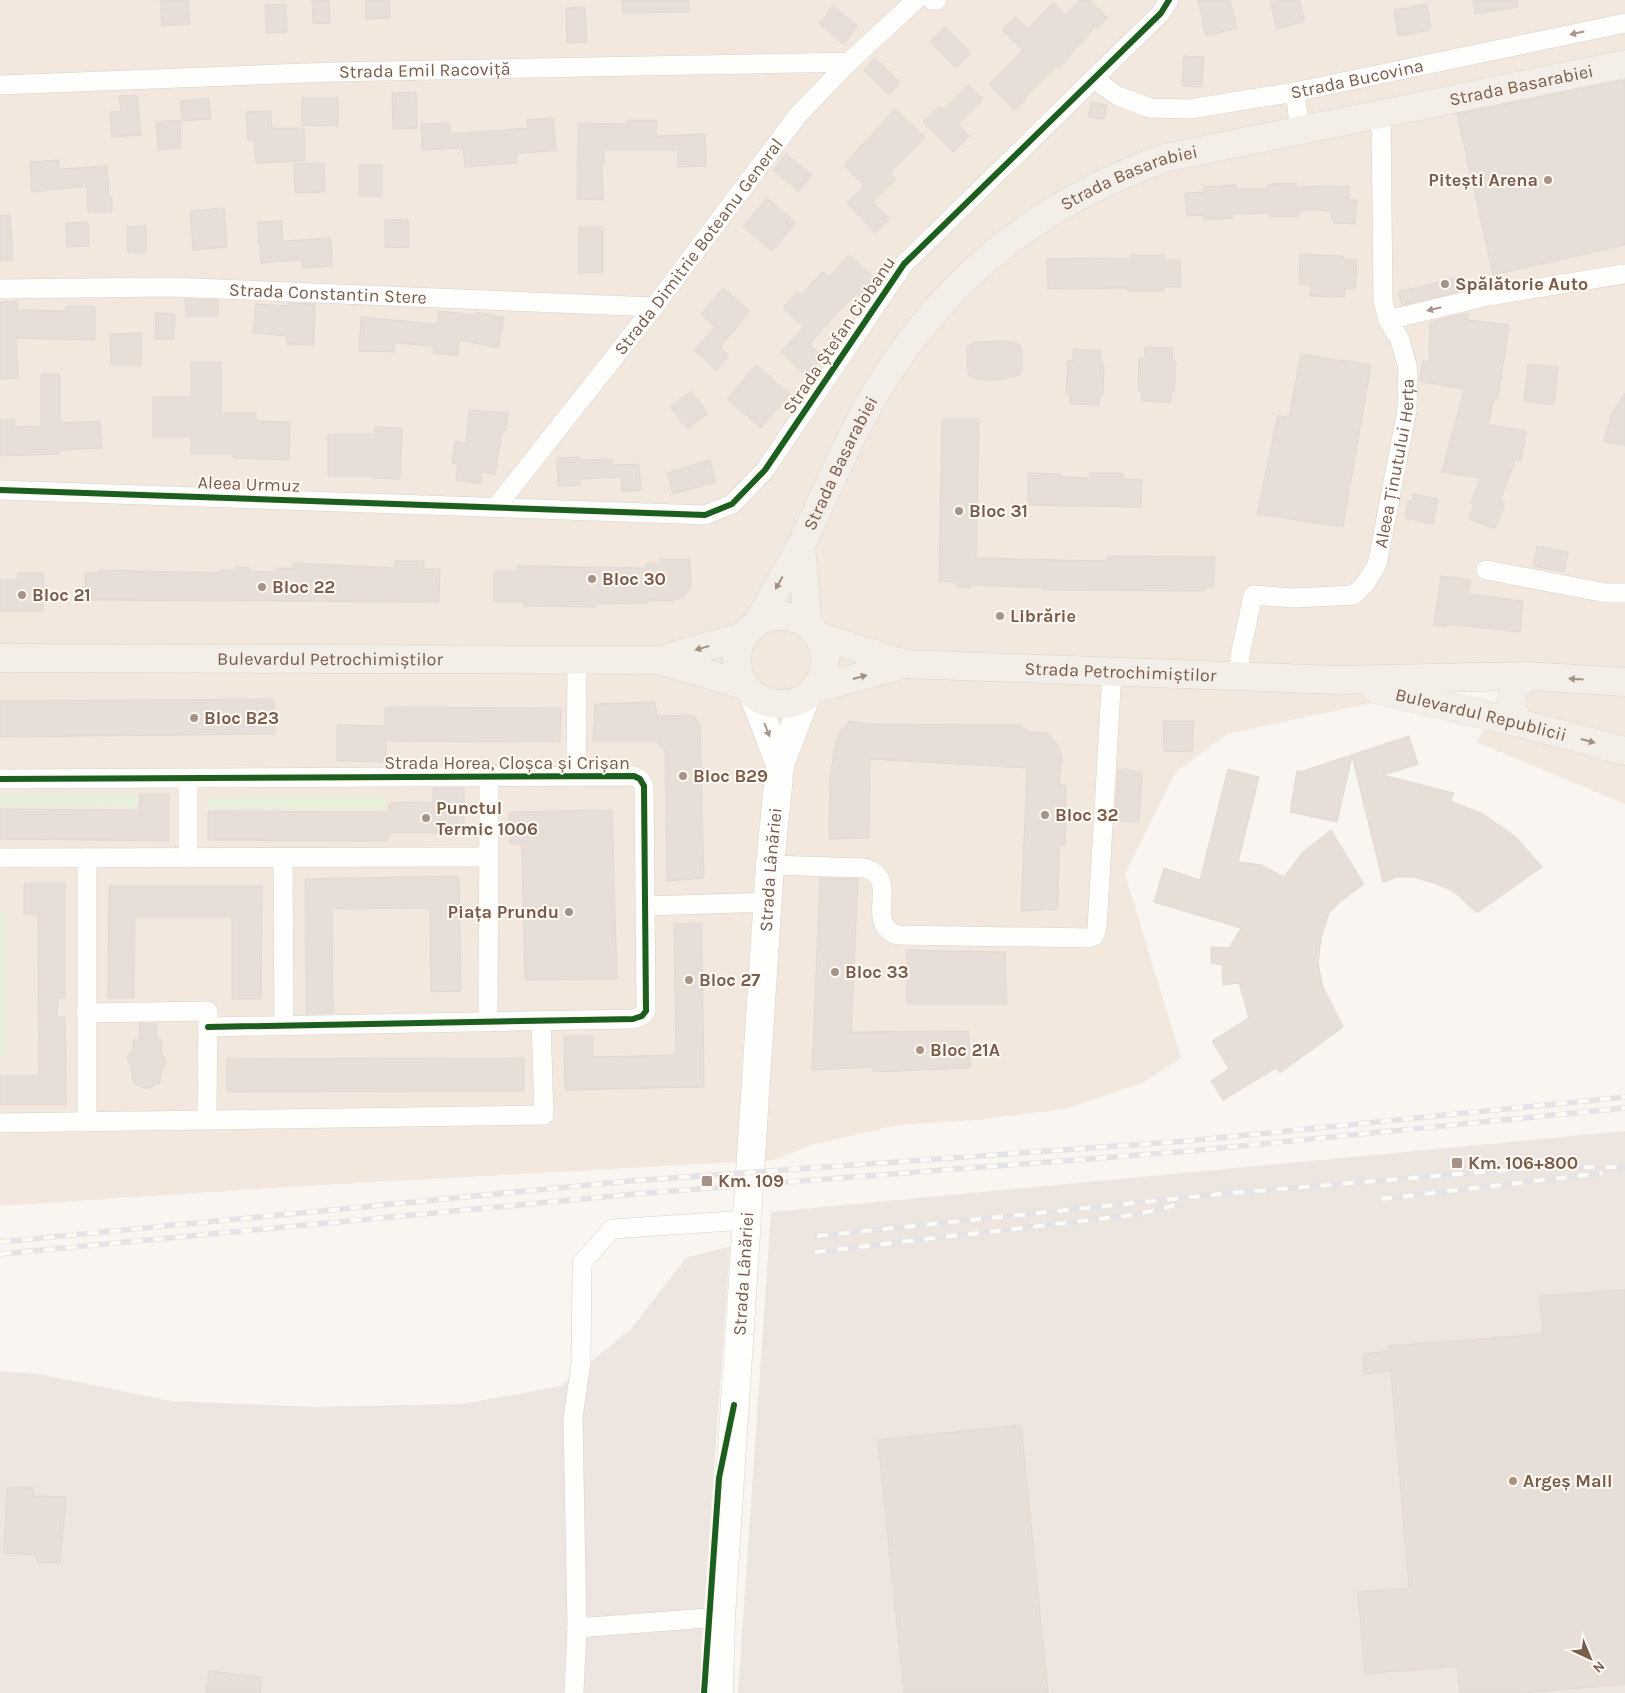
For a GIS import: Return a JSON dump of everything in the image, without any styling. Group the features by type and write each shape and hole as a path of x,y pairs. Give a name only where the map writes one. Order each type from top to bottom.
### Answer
{"main road":[{"name":"Strada Basarabiei","path":"751,629 801,545 857,426 903,352 940,304 976,268 1040,219 1091,188 1165,158 1625,64"},
{"name":"Strada Basarabiei","path":"801,545 814,630"},
{"path":"783,616 796,618 814,630 824,649 826,663 823,676 811,693 793,703 780,705 766,702 749,690 738,673 736,660 738,647 751,629 770,617 783,616"},
{"name":"Bulevardul Petrochimiștilor","path":"659,660 751,629"},
{"name":"Strada Petrochimiștilor","path":"814,630 905,664 1337,680"},
{"name":"Bulevardul Petrochimiștilor","path":"0,658 659,660 749,690"},
{"name":"Strada Petrochimiștilor","path":"811,693 905,664"},
{"path":"1519,723 1511,706 1513,689 1529,676"},
{"path":"1337,680 1529,676 1625,682"},
{"name":"Bulevardul Republicii","path":"1337,680 1519,723 1625,751"}],"street":[{"name":"Strada Dimitrie Boteanu General","path":"496,507 654,307 798,115 849,62 916,0"},
{"path":"932,0 937,0"},
{"name":"Strada Ștefan Ciobanu","path":"496,507 705,515 732,504 766,470 904,264 1094,80 1161,13 1169,0"},
{"name":"Strada Bucovina","path":"1094,80 1118,96 1150,108 1190,109 1295,92 1625,23"},
{"name":"Strada Emil Racoviță","path":"0,85 332,72 849,62"},
{"path":"1295,92 1300,130"},
{"name":"Aleea Ținutului Herța","path":"1239,677 1240,656 1253,595 1294,598 1354,595 1365,584 1377,565 1407,410 1408,368 1400,340 1388,320 1383,301 1381,114"},
{"path":"1388,320 1480,298 1625,274"},
{"name":"Strada Constantin Stere","path":"0,289 170,287 654,307"},
{"name":"Aleea Urmuz","path":"0,490 496,507"},
{"path":"1486,570 1606,593 1625,593"},
{"path":"576,777 577,660"},
{"path":"770,865 864,868 875,873 880,880 883,924 890,933 898,935 1089,938 1094,936 1097,929 1112,672"},
{"path":"749,690 780,765"},
{"path":"780,765 811,693"},
{"name":"Strada Lânăriei","path":"719,1693 721,1617 746,1220 770,865 780,765"},
{"name":"Strada Horea, Cloșca și Crișan","path":"0,779 634,776 640,779 644,786 646,1010 642,1016 633,1019 208,1027"},
{"name":"Strada Horea, Cloșca și Crișan","path":"488,1022 489,777"},
{"path":"188,778 188,858"},
{"path":"284,857 284,1026"},
{"path":"0,858 488,857"},
{"path":"87,858 87,1122"},
{"path":"645,906 768,902"},
{"path":"86,1013 208,1011 207,1120"},
{"path":"0,1123 544,1115 541,1021"},
{"path":"574,1693 577,1628 573,1418 581,1363 582,1263 612,1229 746,1220"},
{"path":"577,1628 721,1617"}],"shaded area":[{"path":"0,0 1625,0 1625,804 1476,742 1522,671 1227,734 1175,773 1125,874 1181,1058 1144,1082 1065,1109 975,1120 898,1125 814,1144 774,1160 302,1186 0,1206"},
{"path":"1625,1131 1625,1693 738,1693 771,1212"},
{"path":"730,1246 701,1651 703,1693 0,1693 0,1371 38,1374 171,1401 316,1407 463,1404 561,1386 631,1329 686,1258"}],"green space":[{"path":"0,794 138,794 137,807 0,806"},
{"path":"208,797 387,797 387,809 208,809"},
{"path":"0,913 6,913 6,1055 0,1055"}],"building":[{"path":"160,0 188,0 190,24 162,26"},
{"path":"312,0 329,0 330,23 313,24"},
{"path":"366,0 389,0 390,18 366,19"},
{"path":"622,0 689,0 689,12 623,13"},
{"path":"1080,0 1090,0 1108,18 1097,29 1095,27 1059,68 1057,66 1025,97 1026,99 1015,111 989,84 1023,51 1002,30 1016,17 1028,29 1053,3 1066,15"},
{"path":"1198,0 1230,0 1237,28 1206,36"},
{"path":"1282,0 1299,0 1305,21 1277,29 1270,3"},
{"path":"1473,0 1517,0 1518,7 1475,14"},
{"path":"286,4 287,32 266,33 265,5"},
{"path":"1427,4 1431,30 1398,36 1394,10"},
{"path":"833,6 858,26 844,44 819,24"},
{"path":"585,7 587,42 567,43 566,8"},
{"path":"945,27 971,53 956,68 930,41"},
{"path":"1184,56 1204,57 1202,87 1182,86"},
{"path":"875,58 900,83 889,95 864,70"},
{"name":"Pitești Arena","path":"1625,80 1625,245 1493,275 1457,114"},
{"path":"968,85 983,99 958,125 969,136 953,152 923,122 939,106 943,110"},
{"path":"416,92 417,128 393,129 392,93"},
{"path":"137,95 141,135 112,137 110,112 121,111 119,96"},
{"path":"209,98 211,119 182,121 180,101"},
{"path":"302,98 338,98 338,126 302,125"},
{"path":"1091,102 1107,105 1104,119 1089,117"},
{"path":"895,109 925,137 890,173 896,179 873,202 890,219 875,233 847,203 864,186 844,165"},
{"path":"271,111 272,128 304,128 305,161 256,163 254,140 248,140 246,112"},
{"path":"553,118 556,150 516,154 517,163 465,167 463,148 422,150 421,124 450,123 450,134 528,128 527,120"},
{"path":"180,120 181,148 158,150 156,122"},
{"path":"627,120 657,120 656,136 705,134 706,166 678,167 678,150 604,150 604,164 602,163 603,200 577,199 578,123 627,124"},
{"path":"786,154 812,175 799,191 773,170"},
{"path":"59,160 59,169 107,166 109,197 112,197 112,212 88,212 87,186 32,192 30,162"},
{"path":"324,163 325,192 295,193 294,164"},
{"path":"359,165 382,165 382,196 359,196"},
{"path":"1297,183 1297,187 1349,186 1348,199 1357,200 1355,224 1334,223 1330,211 1317,210 1299,210 1299,217 1269,217 1269,213 1234,214 1233,218 1203,220 1203,215 1187,216 1185,193 1204,192 1204,187 1236,185 1235,189 1253,189 1268,188 1268,184"},
{"path":"767,198 796,223 772,251 743,227"},
{"path":"224,208 227,247 193,250 190,211"},
{"path":"0,215 10,215 13,260 0,261"},
{"path":"408,219 409,247 385,248 385,220"},
{"path":"282,221 283,241 331,238 332,266 303,268 302,260 261,263 257,222"},
{"path":"88,222 89,246 67,247 66,223"},
{"path":"146,226 146,253 128,253 127,227"},
{"path":"579,227 603,227 603,273 579,273"},
{"path":"1300,254 1343,256 1344,259 1357,260 1355,289 1345,289 1344,297 1310,296 1311,285 1299,284"},
{"path":"849,255 875,278 859,296 857,293 838,312 809,344 823,357 805,375 781,352 804,327 783,308 797,292 801,295 823,272 829,277"},
{"path":"1131,255 1164,255 1164,260 1180,260 1181,287 1164,287 1164,291 1128,291 1128,288 1048,289 1047,259 1131,258"},
{"name":"Spălătorie Auto","path":"1460,277 1458,292 1402,305 1398,292"},
{"path":"723,288 750,311 720,347 729,356 716,370 694,350 715,327 701,314"},
{"path":"185,299 218,300 218,316 186,316"},
{"path":"17,301 17,310 66,311 66,306 95,306 95,340 16,338 18,378 0,379 0,302"},
{"path":"288,303 315,304 314,345 287,344 287,336 253,333 256,304 288,306"},
{"path":"439,311 475,315 476,312 504,318 498,348 460,340 457,356 434,353 434,346 395,343 394,352 359,351 361,317 437,324"},
{"path":"156,313 175,314 174,339 155,339"},
{"path":"1468,314 1468,320 1509,325 1498,399 1494,398 1488,425 1526,431 1521,461 1515,461 1500,501 1505,503 1495,529 1469,519 1474,505 1471,504 1480,478 1442,472 1464,389 1419,381 1423,361 1429,362 1430,322"},
{"path":"141,333 141,365 111,365 110,334"},
{"path":"1006,341 1019,344 1022,352 1022,369 1019,375 998,380 981,380 968,375 967,348 974,342"},
{"path":"1145,347 1173,348 1172,360 1176,361 1174,392 1171,392 1171,402 1141,401 1142,391 1138,391 1139,358 1144,358"},
{"path":"1073,349 1101,351 1100,363 1104,363 1103,395 1100,395 1099,405 1070,404 1070,394 1066,394 1068,360 1073,361"},
{"path":"1301,354 1371,365 1343,527 1257,514 1278,415 1289,418"},
{"path":"191,362 221,362 221,413 256,413 256,421 290,422 289,460 233,458 233,454 191,454 191,437 153,437 153,397 191,397"},
{"path":"1528,364 1558,367 1554,405 1524,401"},
{"path":"756,365 790,394 761,428 727,399"},
{"path":"41,374 60,374 60,423 100,421 102,448 59,450 59,454 0,456 0,420 15,420 14,427 41,426"},
{"path":"691,391 708,413 688,429 670,407"},
{"path":"1625,393 1625,446 1604,441 1612,413"},
{"path":"469,410 508,413 506,431 502,431 495,474 482,472 480,484 456,480 458,464 452,463 455,441 466,443"},
{"name":"Bloc 31","path":"942,419 979,419 976,558 1107,561 1107,556 1215,557 1214,585 1203,591 1043,590 1044,588 972,585 970,588 957,587 957,582 939,581"},
{"path":"375,427 402,428 400,479 373,478 373,476 328,476 328,434 374,434"},
{"path":"579,457 579,460 612,459 612,465 639,464 641,490 622,492 621,477 580,479 580,485 558,486 557,458"},
{"path":"710,460 716,482 673,494 667,473"},
{"path":"1028,473 1060,474 1060,477 1090,478 1090,473 1123,473 1123,479 1142,480 1141,507 1028,505"},
{"path":"1413,494 1438,499 1433,524 1405,518 1408,501 1412,502"},
{"path":"1537,546 1568,552 1564,572 1533,566"},
{"name":"Bloc 30","path":"660,559 690,559 691,588 683,597 673,601 648,600 648,603 597,604 596,607 524,606 524,602 494,602 494,571 517,571 517,566 646,568 647,563 660,563"},
{"name":"Bloc 22","path":"395,561 424,561 424,569 440,569 439,602 85,600 85,573 99,573 99,570 221,573 221,570 236,570 236,567 249,567 249,571 277,572 277,568 293,568 293,563 395,568"},
{"name":"Bloc 21","path":"18,573 44,573 43,611 0,611 0,580 18,580"},
{"path":"1441,576 1470,580 1468,594 1523,601 1520,632 1447,624 1447,627 1434,625"},
{"path":"274,699 275,734 0,737 0,701"},
{"name":"Bloc B29","path":"655,702 657,716 693,715 700,725 704,878 667,881 665,752 657,741 593,741 595,704"},
{"path":"385,707 561,708 560,742 386,741 386,762 337,761 337,725 385,726"},
{"name":"Bloc 32","path":"849,721 866,724 1020,725 1029,732 1048,733 1057,744 1062,756 1059,784 1066,786 1065,845 1059,846 1058,909 1021,911 1027,768 870,759 869,838 829,839 830,778 835,746 839,734"},
{"path":"1163,721 1194,721 1192,752 1164,751"},
{"path":"1409,736 1418,764 1383,775 1454,793 1450,801 1483,814 1516,837 1542,867 1477,913 1453,891 1434,883 1414,877 1398,877 1383,882 1352,756 1337,822 1290,812 1297,771 1303,771"},
{"path":"1127,769 1142,773 1139,822 1121,822 1115,814 1118,770"},
{"path":"1228,769 1259,777 1238,862 1262,865 1284,877 1303,852 1331,830 1364,884 1341,901 1329,913 1321,938 1318,964 1323,987 1343,1027 1280,1073 1276,1068 1223,1100 1211,1081 1229,1069 1212,1041 1249,1018 1239,983 1223,985 1222,965 1211,963 1211,947 1229,948 1241,928 1154,902 1164,868 1200,880"},
{"path":"433,788 464,788 464,833 388,833 387,841 208,840 208,811 389,812 389,803 433,802"},
{"path":"140,794 169,794 169,841 0,839 0,809 139,810"},
{"name":"Piața Prundu","path":"612,810 617,979 525,980 522,844 510,844 509,812"},
{"path":"459,876 461,991 431,992 430,908 332,909 333,1013 306,1014 305,879"},
{"name":"Bloc 33","path":"820,878 858,879 851,1032 968,1031 971,1068 873,1072 873,1067 812,1070"},
{"path":"24,883 65,883 65,998 58,998 57,1017 65,1017 66,1105 0,1105 0,1076 39,1076 38,914 24,914"},
{"path":"109,886 262,886 261,999 232,999 232,917 135,917 134,998 108,998"},
{"name":"Bloc 27","path":"702,923 704,1087 565,1090 564,1036 593,1036 593,1057 676,1055 674,924"},
{"path":"907,950 1005,952 1007,1004 907,1004"},
{"path":"139,1023 156,1024 157,1039 162,1040 161,1051 166,1062 161,1072 160,1083 147,1089 133,1083 132,1070 127,1057 133,1051 133,1040 140,1039"},
{"path":"524,1058 524,1091 227,1092 227,1059"},
{"name":"Argeș Mall","path":"1625,1290 1625,1684 1523,1693 1460,1693 1457,1666 1365,1674 1358,1592 1409,1588 1391,1371 1364,1374 1363,1354 1389,1351 1389,1346 1543,1334 1540,1296"},
{"path":"1021,1425 1048,1693 904,1693 878,1440"},
{"path":"7,1487 34,1488 33,1496 66,1497 60,1563 37,1562 37,1555 4,1553"},
{"path":"209,1671 262,1677 260,1693 206,1693"}],"railway":[{"path":"0,1242 630,1181 1187,1141 1625,1097"},
{"path":"0,1254 634,1194 1190,1151 1625,1108"},
{"path":"817,1236 1221,1194 1542,1167 1625,1167"},
{"path":"1381,1199 1603,1173"},
{"path":"815,1252 1134,1215 1180,1204"}],"cycle path":[{"path":"0,490 705,515 732,504 765,470 904,264 1161,13 1169,0"},
{"path":"0,779 634,776 640,779 644,786 646,1011 642,1016 633,1019 208,1027"},
{"path":"704,1693 719,1478 734,1405"}],"place":[{"name":"Pitești Arena","path":"1548,180"},
{"name":"Spălătorie Auto","path":"1445,284"},
{"name":"Bloc 31","path":"959,511"},
{"name":"Bloc 30","path":"592,579"},
{"name":"Bloc 22","path":"262,587"},
{"name":"Bloc 21","path":"22,595"},
{"name":"Librărie","path":"1000,616"},
{"name":"Bloc B23","path":"194,718"},
{"name":"Bloc B29","path":"683,776"},
{"name":"Bloc 32","path":"1045,815"},
{"name":"Punctul Termic 1006","path":"426,818"},
{"name":"Piața Prundu","path":"569,912"},
{"name":"Bloc 33","path":"835,972"},
{"name":"Bloc 27","path":"689,980"},
{"name":"Bloc 21A","path":"920,1050"},
{"name":"Km. 106+800","path":"1457,1163"},
{"name":"Km. 109","path":"707,1181"},
{"name":"Argeș Mall","path":"1513,1481"}]}
